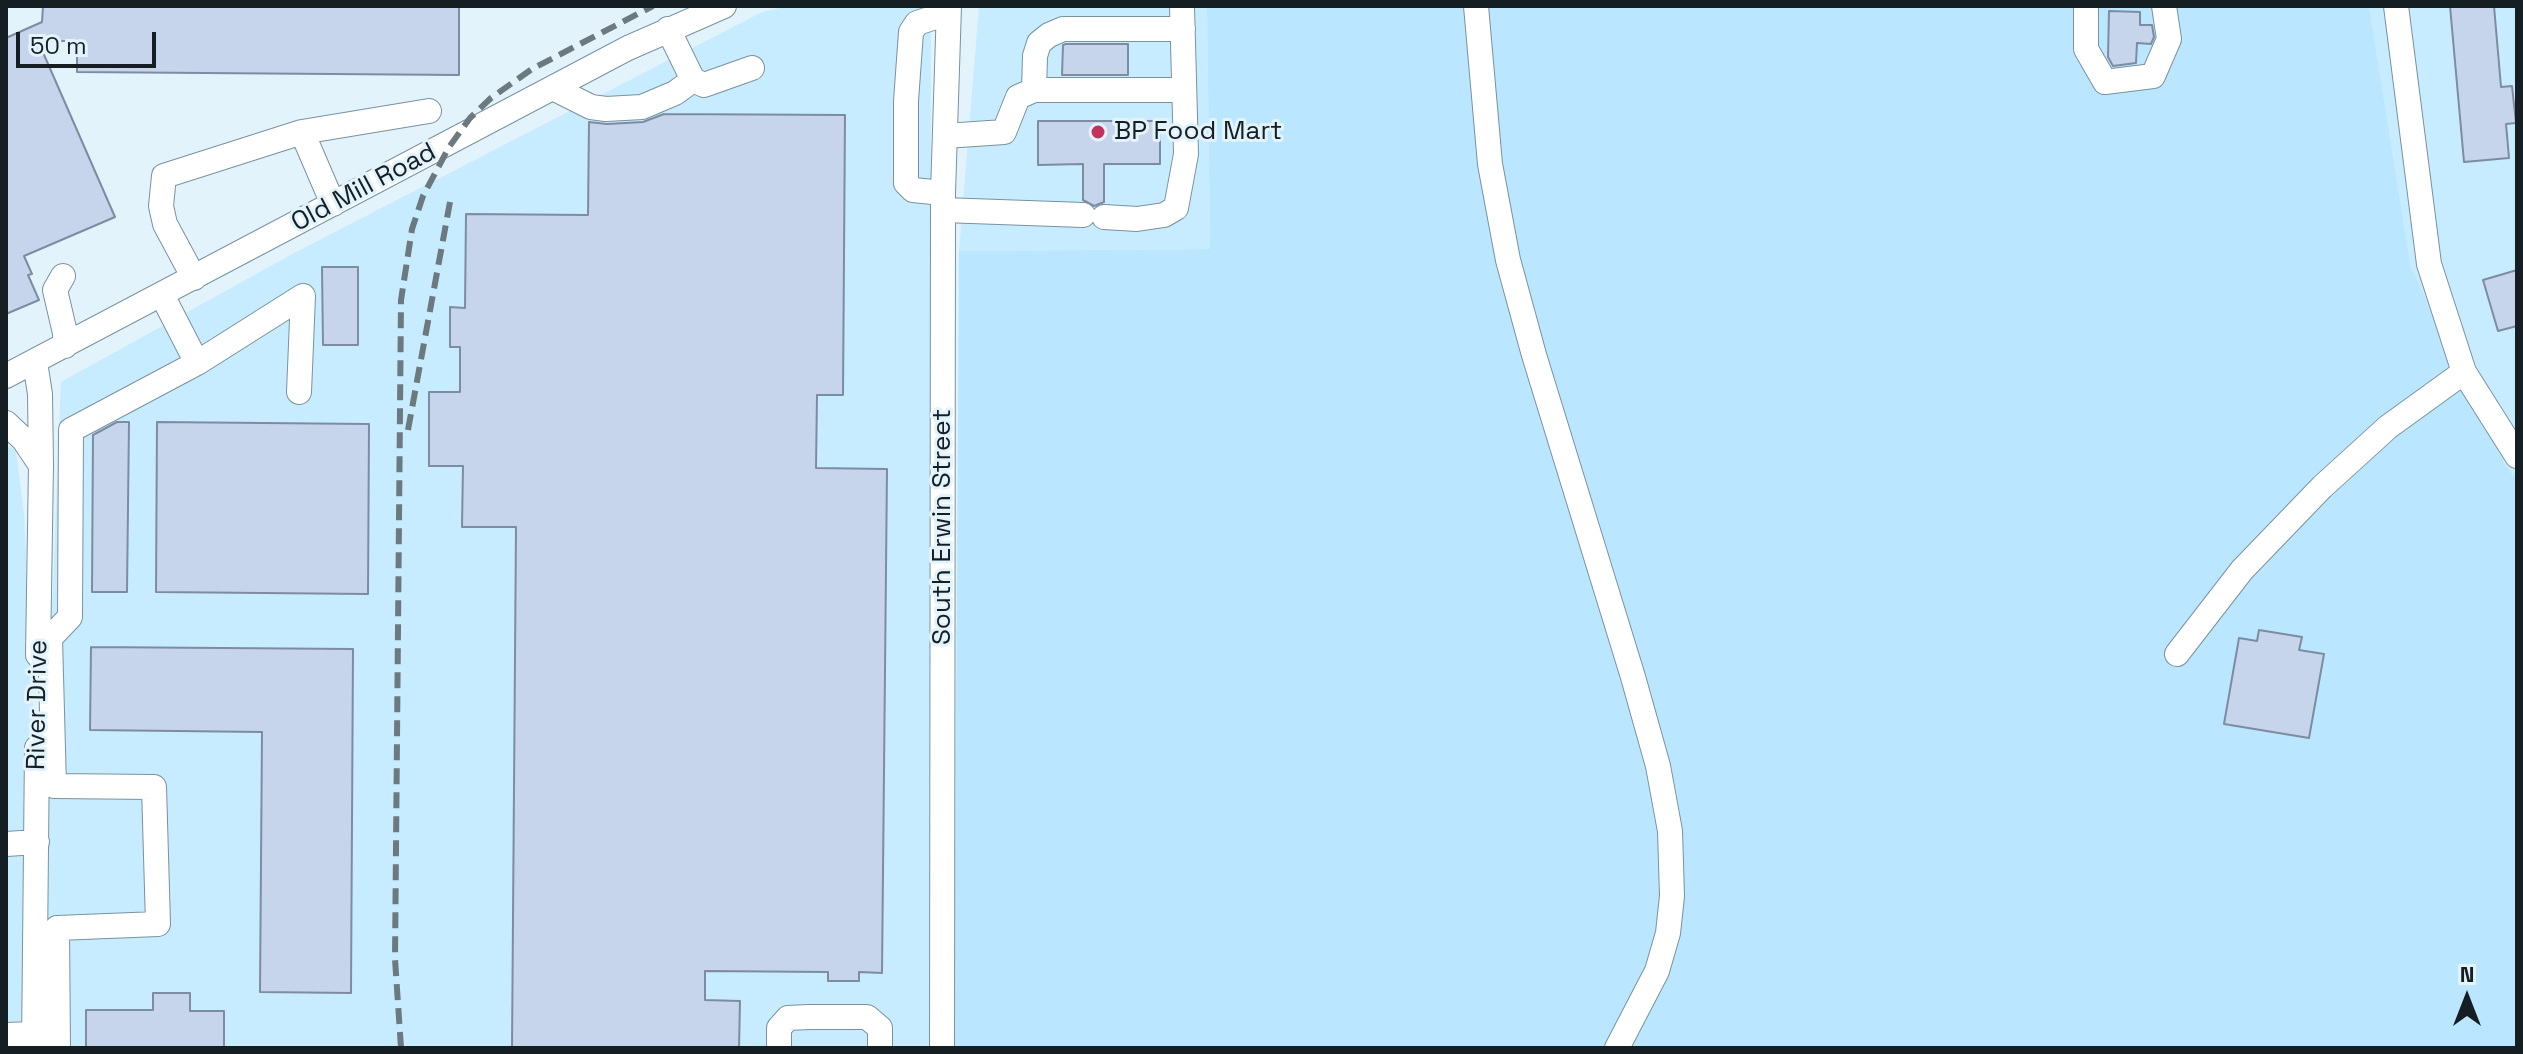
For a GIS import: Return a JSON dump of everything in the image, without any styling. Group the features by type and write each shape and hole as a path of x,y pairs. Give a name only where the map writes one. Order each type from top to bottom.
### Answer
{"street":[{"name":"Old Mill Road","path":"6,376 553,88 668,29 724,6"},
{"path":"1476,6 1490,164 1508,260 1658,766 1670,831 1672,896 1668,933 1657,971 1617,1048"},
{"path":"2086,6 2086,49 2105,82 2153,76 2169,39 2164,6"},
{"path":"2396,6 2429,264 2464,372 2517,456"},
{"path":"948,10 917,23 911,32 906,101 906,183 913,190 943,202 1093,216 1137,219 1164,215 1176,208 1186,154 1182,17 1063,29 1049,35 1039,43 1035,56 1034,90"},
{"name":"South Erwin Street","path":"942,1048 943,202 948,10"},
{"path":"668,29 693,80 704,85 752,68"},
{"path":"553,88 591,107 622,110 642,107 675,93 693,80"},
{"path":"945,136 1004,132 1018,97 1034,90 1184,90"},
{"path":"194,278 165,224 161,206 164,176 302,132 429,111"},
{"path":"302,132 333,204"},
{"path":"63,276 55,290 65,346"},
{"path":"162,295 197,363"},
{"path":"58,1048 46,929 158,924 154,787 46,787 50,638 70,617 71,430 197,363 303,296 299,392"},
{"name":"River Drive","path":"34,1041 46,929 37,842 46,787 40,394 35,362"},
{"path":"2177,654 2242,570 2322,487 2388,427 2464,372"},
{"path":"6,423 30,447 41,465"},
{"path":"40,512 71,513"},
{"path":"6,844 37,842"},
{"path":"779,1048 779,1028 788,1018 799,1017 867,1017 880,1028 880,1048"},
{"path":"6,1035 34,1041"}],"shaded area":[{"path":"788,6 931,6 929,1048 6,1048 6,446 16,450 24,514 37,787 36,1012 61,382 296,252 762,12"},
{"path":"979,6 1207,6 1210,249 959,251"},
{"path":"1207,6 2369,6 2411,268 2505,465 2517,480 2517,1048 954,1048 959,251 1210,249"},
{"path":"2369,6 2517,6 2517,480 2505,465 2436,330 2411,268"}],"building":[{"path":"43,6 459,6 459,75 77,72 77,41 38,41 115,217 24,256 39,300 6,314 6,38 42,22"},
{"path":"2450,6 2494,6 2501,87 2512,86 2516,123 2506,124 2509,158 2464,162"},
{"path":"2109,11 2140,12 2140,25 2152,25 2154,37 2151,44 2137,43 2136,63 2113,66 2108,57"},
{"path":"1128,44 1128,75 1062,75 1063,45"},
{"path":"664,114 845,115 843,395 817,395 816,468 887,469 882,973 859,972 859,981 828,981 828,972 705,971 705,1000 740,1001 739,1048 512,1048 516,527 462,527 463,466 429,466 429,392 460,392 460,347 450,347 450,307 465,308 466,214 588,215 589,122 643,122"},
{"path":"1038,121 1160,121 1160,164 1104,164 1104,202 1094,206 1083,200 1083,164 1038,165"},
{"path":"322,267 358,267 358,345 323,345"},
{"path":"2517,270 2517,326 2498,331 2483,280"},
{"path":"117,422 129,422 127,592 92,592 93,435"},
{"path":"157,422 369,424 368,594 156,592"},
{"path":"2259,630 2302,637 2299,650 2324,654 2309,738 2224,724 2239,638 2257,641"},
{"path":"91,647 353,649 351,993 260,992 262,732 90,730"},
{"path":"153,993 190,993 190,1011 224,1011 224,1048 86,1048 86,1010 153,1010"}],"railway":[{"path":"401,1048 395,959 401,300 412,229 423,196 449,147 470,118 491,98 532,69 653,6"},
{"path":"408,430 450,202"}],"place":[{"name":"BP Food Mart","path":"1098,132"}]}
